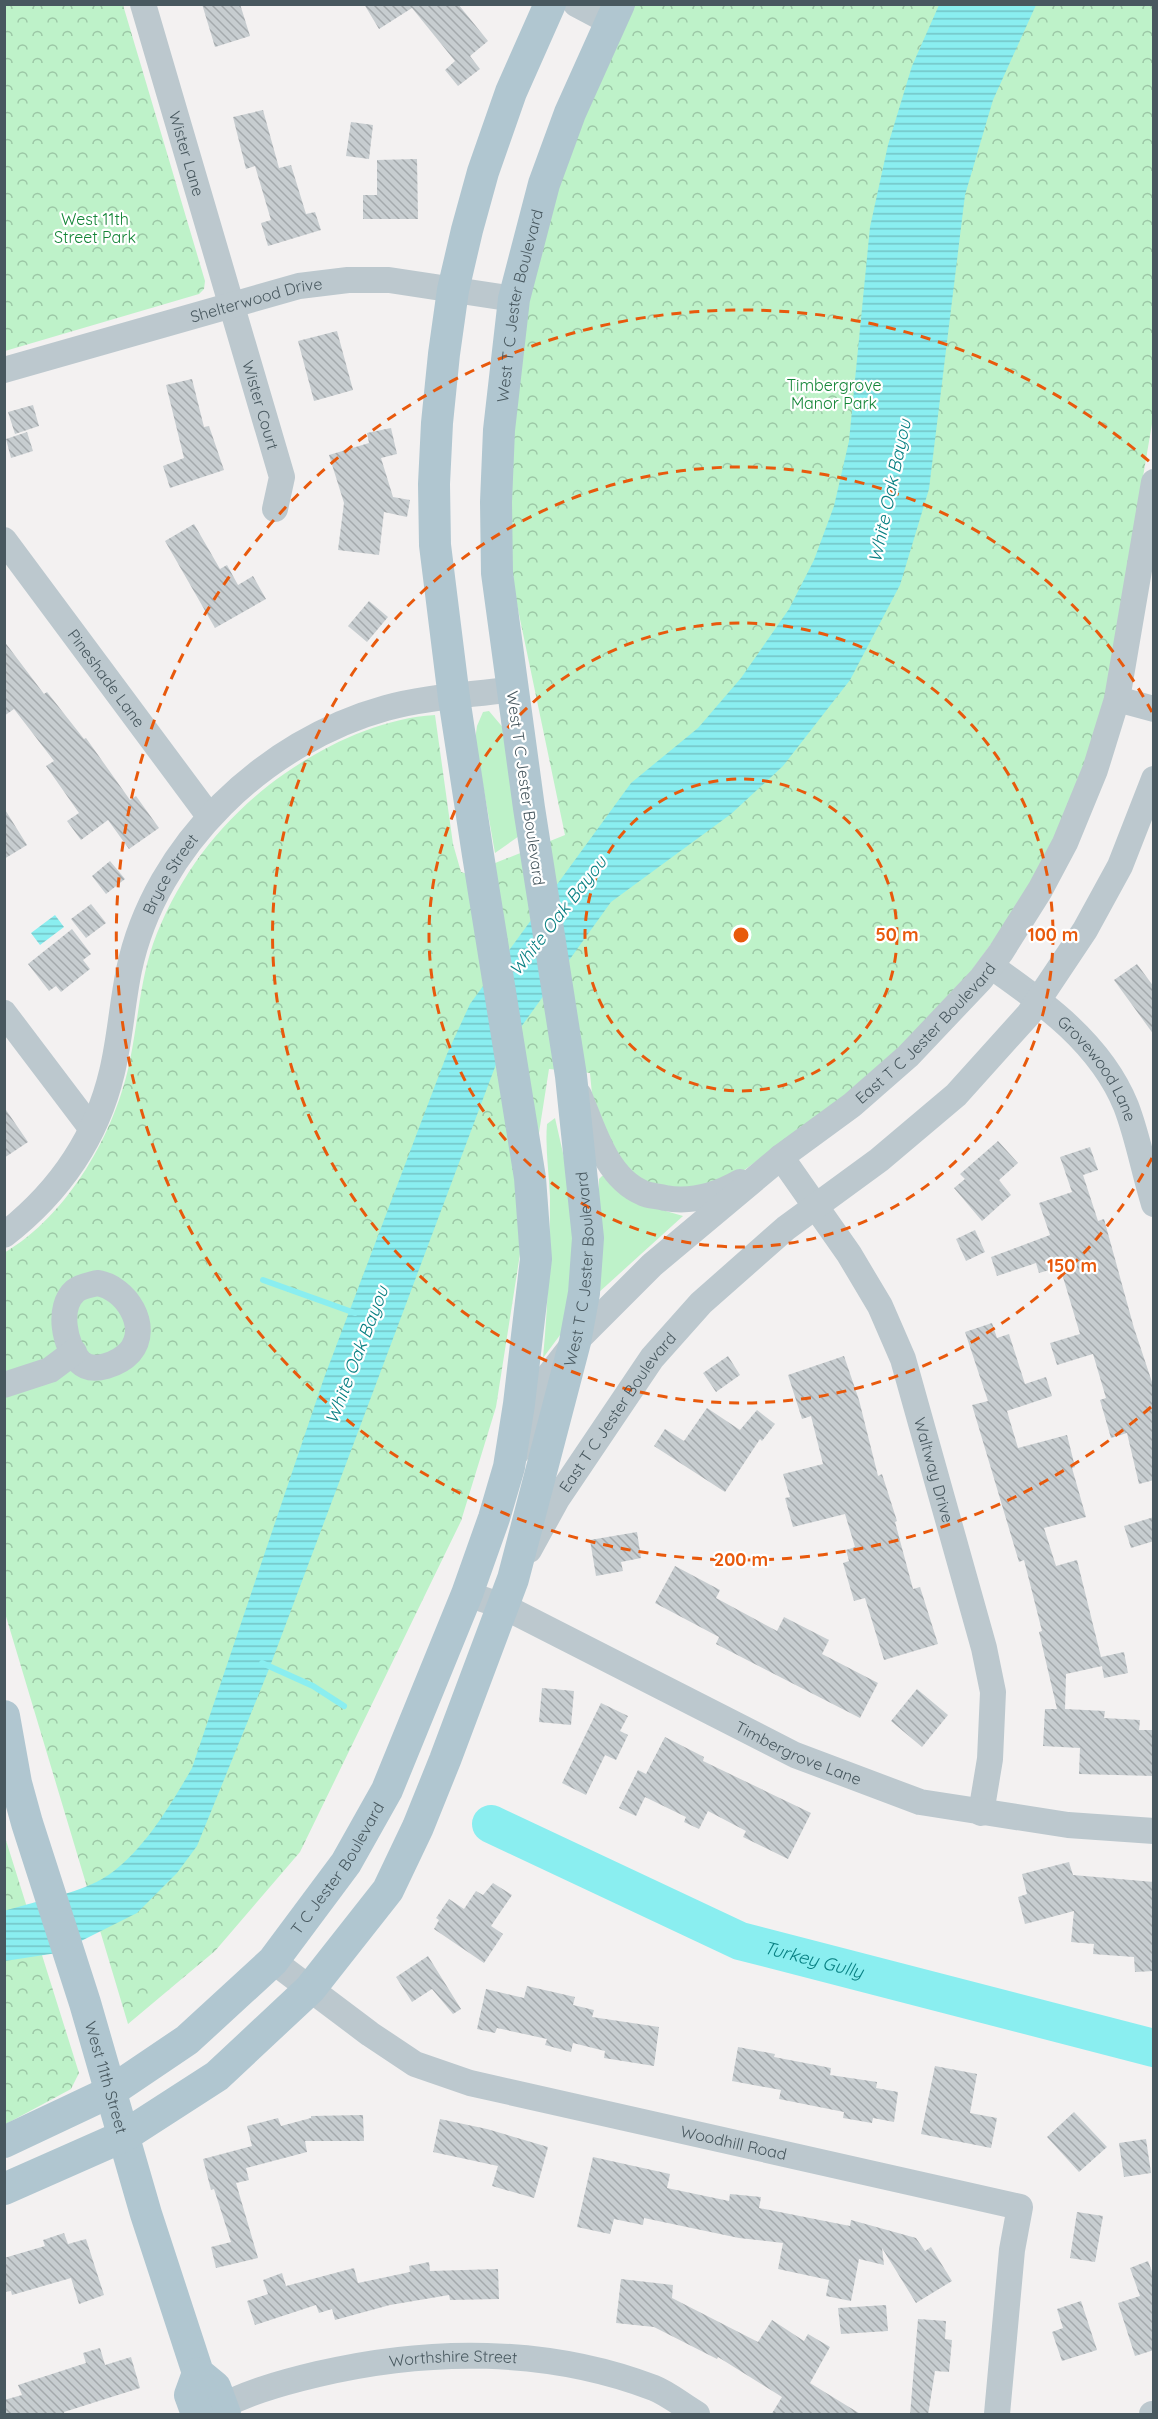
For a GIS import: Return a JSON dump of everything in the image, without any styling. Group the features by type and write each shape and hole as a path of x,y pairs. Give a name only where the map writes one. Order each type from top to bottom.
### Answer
{"main road":[{"path":"509,1467 536,1259 530,1178 454,698 435,545 434,484 437,423 453,290 483,172 511,92 550,4"},
{"name":"West T C Jester Boulevard","path":"508,1593 575,1342 584,1293 588,1238 571,1076 529,808 497,573 496,502 499,430 514,299 544,184 570,113 614,13"},
{"name":"T C Jester Boulevard","path":"4,2142 110,2092 187,2040 273,1961 345,1863 387,1791 467,1594 509,1467"},
{"path":"4,2189 124,2136 217,2076 310,1989 388,1890 437,1779 508,1593"},
{"name":"West 11th Street","path":"4,1716 10,1771 85,2003 146,2214 198,2373 190,2395 213,2412"}],"street":[{"name":"Wister Lane","path":"143,4 232,304"},
{"path":"576,4 614,13"},
{"name":"Shelterwood Drive","path":"4,370 299,286 348,280 389,280 514,299"},
{"name":"Wister Court","path":"232,304 282,477 275,509"},
{"name":"East T C Jester Boulevard","path":"509,1467 539,1407 546,1379 575,1342 652,1265 781,1157 852,1105 908,1056 991,966 1040,890 1065,843 1095,770 1117,699 1154,482"},
{"name":"Pineshade Lane","path":"4,540 209,816"},
{"name":"Bryce Street","path":"4,1235 56,1188 80,1153 112,1073 130,967 144,920 176,864 209,816 263,768 306,740 353,718 388,707 512,689"},
{"path":"1117,699 1154,709"},
{"name":"East T C Jester Boulevard","path":"508,1593 556,1499 652,1358 701,1303 786,1228 879,1160 956,1095 1029,1014 1086,930 1120,866 1154,779"},
{"name":"Grovewood Lane","path":"991,966 1038,999 1075,1031 1110,1074 1126,1107 1154,1204"},
{"path":"4,1014 91,1128"},
{"path":"571,1076 601,1149 624,1180 642,1193 682,1201 721,1192 781,1157"},
{"name":"Waltway Drive","path":"781,1157 849,1254 880,1306 903,1359 980,1636 993,1692 990,1759 981,1813"},
{"path":"4,1385 50,1370 74,1352"},
{"name":"Timbergrove Lane","path":"467,1594 508,1593 795,1755 920,1802 1068,1825 1154,1831"},
{"name":"Woodhill Road","path":"273,1961 370,2034 415,2064 470,2083 1020,2207 1012,2250 997,2415"},
{"name":"Worthshire Street","path":"213,2412 262,2390 337,2370 394,2360 485,2355 562,2363 614,2375 657,2389 697,2415"}],"green space":[{"name":"West 11th Street Park","path":"5,4 123,5 205,281 204,289 199,294 5,351"},
{"name":"Timbergrove Manor Park","path":"632,5 1153,5 1153,418 1107,688 1087,761 1057,835 1019,905 970,973 943,1006 859,1087 725,1184 709,1190 653,1188 621,1166 593,1105 590,1073 549,1069 496,1407 461,1521 300,1852 215,1951 128,2024 5,1613 4,1253 28,1237 69,1194 86,1169 114,1115 130,1060 149,958 163,919 176,894 205,849 223,828 262,791 284,774 318,753 356,734 395,721 435,715 453,844 461,872 468,874 565,835 511,576 508,483 528,295 567,155"},
{"path":"489,711 505,730 522,834 495,853 475,740 477,726 483,712"},
{"path":"555,1118 565,1162 574,1235 566,1327 543,1358 550,1237 547,1124"},
{"path":"602,1176 652,1207 683,1216 597,1294 599,1179"},
{"path":"4,1834 79,2073 71,2089 4,2125"}],"water":[{"name":"White Oak Bayou","path":"939,5 1036,5 993,100 965,195 929,489 900,585 850,680 783,766 731,814 611,902 498,1059 269,1669 197,1846 177,1873 137,1913 57,1953 5,1961 4,1911 80,1889 102,1879 116,1869 129,1858 153,1830 192,1768 324,1378 447,1054 470,1004 631,783 698,728 741,678 789,609 814,560 834,506 849,441 870,227 888,145 912,66"},
{"path":"55,915 64,927 40,945 31,933"}],"building":[{"path":"202,4 240,4 250,36 215,47"},
{"path":"364,4 458,4 488,41 470,56 480,69 458,86 445,70 455,61 412,8 379,29"},
{"path":"263,110 279,168 291,165 306,214 315,212 321,230 268,246 261,223 271,220 255,166 246,169 233,117"},
{"path":"351,122 373,125 369,159 346,156"},
{"path":"417,159 418,219 363,219 363,195 377,195 377,160"},
{"path":"337,331 353,390 314,401 298,341"},
{"path":"192,379 204,427 209,426 224,470 170,488 163,466 184,458 166,385"},
{"path":"33,405 39,426 15,434 8,412"},
{"path":"391,428 397,454 381,458 393,497 410,500 407,517 384,512 379,555 338,550 344,503 329,455 369,443 367,433"},
{"path":"27,432 33,451 11,458 6,439"},
{"path":"194,524 220,569 227,565 238,585 253,576 266,599 215,628 165,541"},
{"path":"369,601 388,617 367,642 348,626"},
{"path":"4,641 44,694 47,692 84,739 86,738 130,800 136,796 159,828 129,849 108,820 81,840 67,821 79,813 46,766 54,761 14,709 4,716"},
{"path":"4,808 27,845 4,859"},
{"path":"110,861 125,879 106,894 92,876"},
{"path":"91,904 106,923 86,938 71,919"},
{"path":"72,929 91,954 83,960 90,969 61,992 56,986 49,991 28,964"},
{"path":"1137,964 1154,987 1154,1035 1114,980"},
{"path":"4,1107 28,1142 4,1158"},
{"path":"998,1141 1018,1163 999,1180 1011,1195 982,1221 954,1188 965,1179 960,1174"},
{"path":"1090,1147 1098,1170 1083,1175 1098,1221 1104,1219 1134,1328 1154,1388 1154,1480 1139,1484 1127,1433 1111,1438 1100,1400 1106,1398 1093,1354 1057,1365 1050,1343 1080,1334 1060,1267 1039,1273 1036,1263 997,1276 991,1257 1050,1235 1039,1203 1072,1192 1060,1157"},
{"path":"975,1230 985,1252 966,1261 956,1239"},
{"path":"992,1323 997,1338 1009,1334 1025,1384 1046,1377 1052,1396 1007,1411 1018,1448 1067,1435 1075,1467 1072,1468 1086,1517 1044,1528 1056,1566 1077,1560 1101,1657 1124,1652 1128,1673 1104,1678 1102,1666 1066,1674 1065,1709 1105,1711 1104,1718 1140,1720 1139,1730 1153,1730 1154,1776 1079,1774 1080,1748 1043,1746 1045,1709 1057,1709 1039,1632 1042,1631 1024,1560 1019,1562 972,1405 988,1401 965,1332"},
{"path":"728,1356 740,1375 716,1392 703,1373"},
{"path":"844,1356 859,1400 878,1476 882,1474 897,1521 895,1522 913,1589 920,1587 938,1644 884,1660 865,1598 854,1601 843,1563 849,1561 846,1550 855,1547 845,1514 793,1527 785,1498 790,1497 783,1474 823,1464 811,1416 802,1419 788,1375"},
{"path":"707,1408 740,1430 757,1410 775,1424 762,1441 760,1439 725,1492 654,1446 665,1429 684,1441"},
{"path":"1154,1517 1154,1541 1131,1548 1124,1526"},
{"path":"637,1532 641,1558 621,1562 623,1571 596,1576 590,1540"},
{"path":"675,1566 720,1590 716,1598 777,1631 784,1617 829,1640 822,1654 878,1683 860,1718 716,1644 719,1637 655,1603"},
{"path":"542,1688 574,1691 571,1725 539,1722"},
{"path":"917,1689 948,1715 922,1747 891,1721"},
{"path":"601,1703 628,1716 620,1731 628,1735 616,1760 605,1755 586,1795 562,1783"},
{"path":"665,1737 704,1757 703,1761 811,1813 788,1859 743,1837 746,1831 708,1811 699,1829 684,1822 686,1817 645,1797 636,1816 619,1808 638,1770 646,1774"},
{"path":"1069,1862 1073,1875 1154,1882 1154,1971 1135,1972 1134,1957 1093,1954 1094,1944 1071,1942 1074,1911 1025,1924 1018,1897 1027,1894 1022,1874"},
{"path":"493,1883 512,1895 491,1926 503,1934 484,1963 434,1929 439,1920 436,1918 449,1899 464,1909 476,1891 483,1895"},
{"path":"428,1956 461,2009 453,2014 432,1989 412,2002 396,1977"},
{"path":"527,1986 575,1997 573,2005 594,2010 592,2017 659,2027 654,2066 604,2058 605,2051 573,2043 571,2052 545,2045 547,2039 497,2028 495,2033 477,2029 486,1989 524,1998"},
{"path":"738,2047 775,2054 774,2057 831,2068 830,2075 877,2082 876,2088 898,2092 894,2122 873,2118 872,2123 843,2118 844,2112 779,2099 781,2090 732,2081"},
{"path":"935,2066 977,2074 970,2113 997,2118 991,2148 921,2134"},
{"path":"1074,2112 1107,2147 1079,2172 1047,2137"},
{"path":"363,2115 364,2141 305,2141 307,2152 246,2168 249,2180 236,2183 258,2258 216,2268 211,2247 231,2242 214,2189 211,2190 203,2159 252,2146 247,2126 278,2118 281,2126 311,2118 311,2116"},
{"path":"440,2119 487,2129 548,2147 534,2198 492,2186 498,2166 433,2152"},
{"path":"1146,2139 1151,2173 1124,2177 1119,2143"},
{"path":"593,2157 670,2174 667,2188 729,2201 730,2194 761,2197 759,2208 850,2226 851,2220 916,2238 925,2251 931,2247 952,2281 916,2303 882,2248 884,2265 859,2259 851,2301 826,2296 829,2280 778,2269 783,2243 739,2238 644,2218 643,2225 614,2219 610,2234 577,2227"},
{"path":"1077,2212 1103,2216 1095,2262 1070,2258"},
{"path":"64,2233 68,2244 86,2239 104,2295 79,2304 71,2278 12,2295 11,2291 4,2292 4,2258 45,2246 43,2240"},
{"path":"1148,2261 1154,2277 1154,2350 1135,2356 1118,2303 1140,2296 1130,2268"},
{"path":"429,2262 430,2271 498,2269 499,2299 450,2300 449,2295 390,2305 335,2320 332,2309 319,2313 316,2305 255,2325 247,2301 268,2294 263,2280 282,2273 286,2286 354,2268 358,2283 410,2272 409,2266"},
{"path":"621,2279 673,2285 672,2298 758,2342 772,2320 804,2341 808,2334 830,2347 810,2383 862,2415 771,2415 782,2397 718,2357 717,2359 654,2327 616,2323"},
{"path":"1081,2301 1097,2350 1062,2361 1052,2332 1063,2328 1057,2309"},
{"path":"886,2305 888,2331 841,2334 838,2308"},
{"path":"918,2319 946,2321 945,2339 952,2340 949,2372 935,2371 928,2415 910,2415"},
{"path":"100,2348 105,2365 131,2357 140,2388 64,2412 65,2415 4,2415 4,2400 22,2395 18,2385 86,2363 83,2353"}],"waterway":[{"name":"White Oak Bayou","path":"263,1280 355,1313"},
{"path":"262,1663 313,1686 344,1706"},
{"name":"Turkey Gully","path":"491,1824 740,1941 1154,2048"}]}
